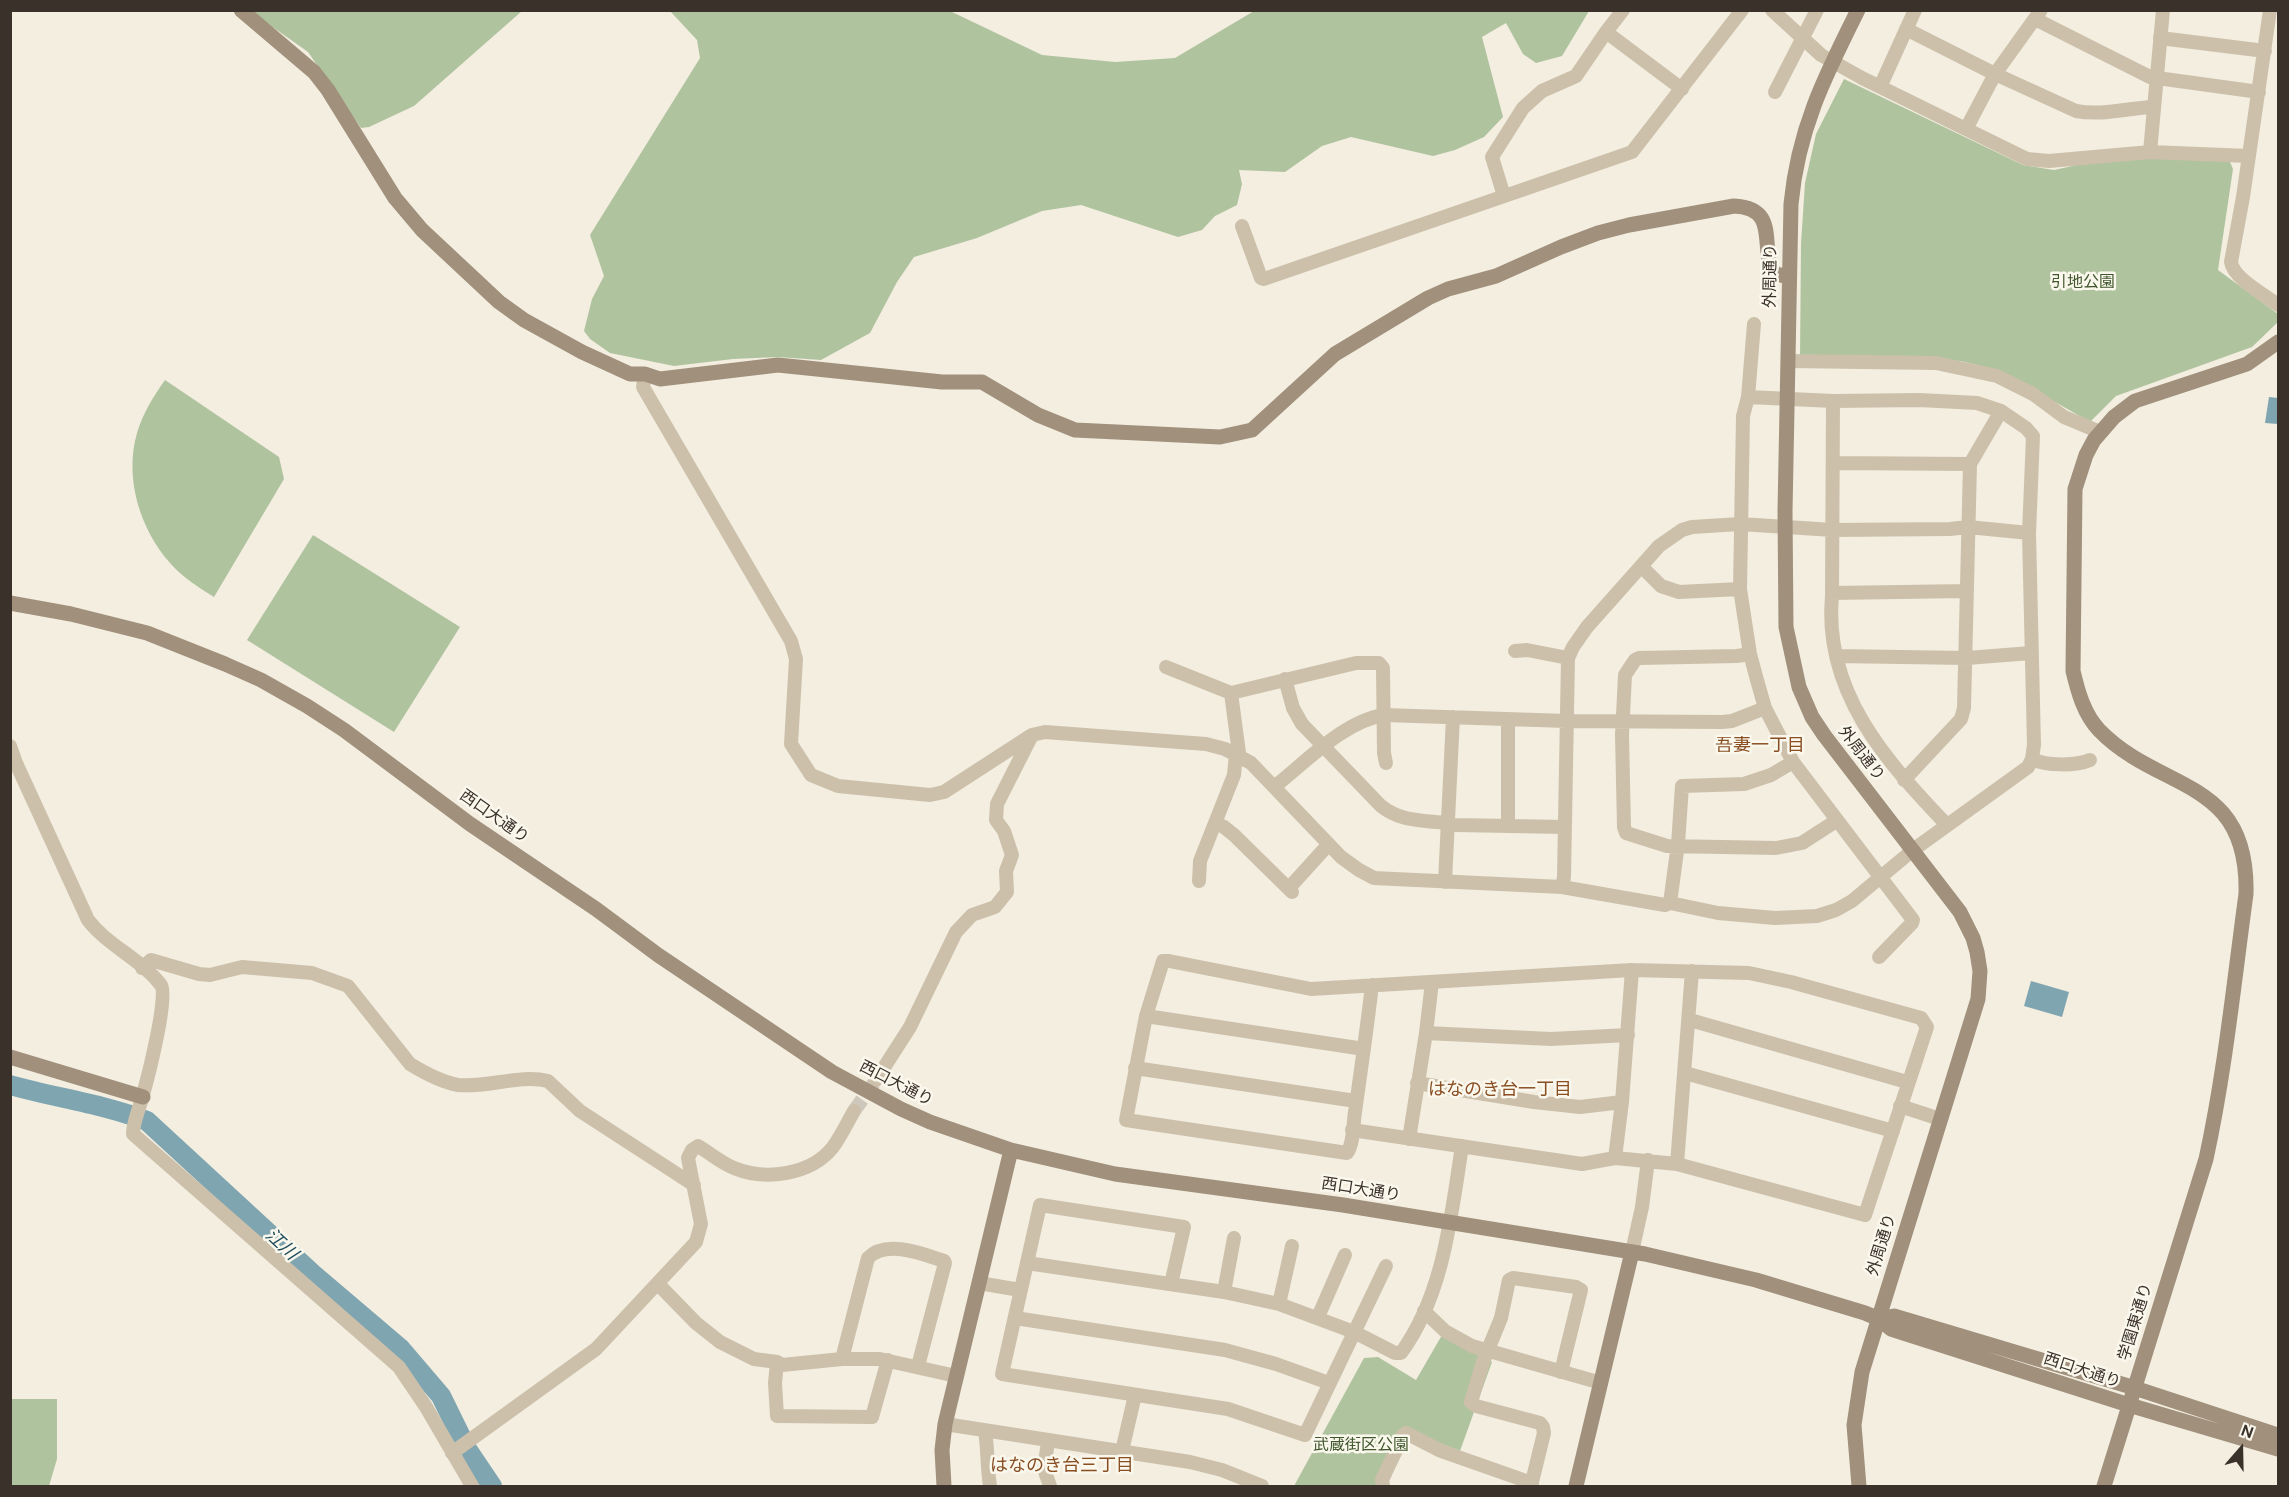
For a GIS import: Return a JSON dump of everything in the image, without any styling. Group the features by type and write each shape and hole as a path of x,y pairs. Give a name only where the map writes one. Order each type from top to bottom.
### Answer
{"street":[{"path":"241,10 314,72 328,90 394,198 422,230 499,302 524,320 582,352 630,374 645,374 660,379 778,365 942,382 982,382 1038,415 1075,430 1220,437 1239,434 1258,425 1324,363 1428,297 1496,276 1598,233 1629,225 1742,206 1752,209 1764,220 1771,269 1776,274 1789,277"},
{"path":"1504,196 1492,157 1523,108 1542,91 1576,76 1623,10"},
{"path":"1242,226 1261,278 1264,279 1632,152 1742,10"},
{"path":"1772,10 1813,51 2016,155 2038,161 2150,152 2249,156"},
{"path":"1775,92 1817,10"},
{"name":"外周通り","path":"1858,10 1809,116 1797,159 1791,204 1785,527 1786,627 1795,672 1805,703 1824,735 1960,912 1973,938 1980,971 1978,999 1862,1372 1854,1425 1859,1486"},
{"path":"1880,87 1915,10"},
{"path":"2150,152 2163,10"},
{"path":"2270,11 2232,267 2237,275 2278,305"},
{"path":"1966,129 1995,74 2038,15 2156,78 2259,92"},
{"path":"1906,28 1995,74 2076,111 2090,114 2153,107"},
{"path":"1606,32 1682,89"},
{"path":"2160,38 2265,51"},
{"path":"1754,324 1748,397 1743,416 1740,524 1740,589 1750,654 1766,708 1792,762 1913,920 1879,957"},
{"name":"学園東通り","path":"2104,1486 2206,1159 2214,1125 2246,894 2246,872 2242,848 2232,828 2210,800 2117,746 2098,729 2079,694 2073,671 2075,489 2086,455 2100,432 2114,417 2135,401 2247,364 2278,342"},
{"path":"1789,361 1936,363 1997,376 2033,394 2064,417 2100,432"},
{"path":"645,374 643,387 746,560 791,641 796,659 791,744 811,775 838,786 930,795 944,792 1032,735 1046,732 1206,744 1236,754 1251,763 1328,845 1351,865 1374,878 1562,887 1743,916 1817,916 1852,901 1913,850 2028,767 2032,759 2034,745 2029,533 2032,436 2026,428 2001,411 1977,403 1748,397"},
{"path":"1833,401 1833,530 1830,615 1836,656 1853,706 1868,733 1904,780 1947,825"},
{"path":"1904,780 1961,719 1964,708 1970,464 2001,411"},
{"path":"1833,463 1970,464"},
{"path":"1562,887 1568,658 1587,627 1659,546 1682,530 1692,527 1740,524 1833,530 1968,527 2029,533"},
{"path":"1641,566 1661,586 1679,592 1740,589"},
{"path":"1832,593 1967,591"},
{"name":"西口大通り","path":"10,603 82,616 147,633 191,649 261,680 344,730 470,824 596,909 658,955 832,1072 930,1122 1011,1150 1115,1174 1331,1203 1632,1252 1756,1280 1879,1319 1891,1329 2129,1405 2278,1449"},
{"path":"1515,651 1527,650 1568,658"},
{"path":"1836,656 1967,658 2031,653"},
{"path":"1750,654 1650,657 1635,660 1625,675 1622,735 1623,827 1630,836 1667,846 1678,844 1776,848 1788,847 1815,836 1836,821"},
{"path":"1166,667 1231,693 1356,663 1379,663 1383,668 1386,763"},
{"path":"1285,679 1296,715 1387,811 1413,821 1449,825 1564,826"},
{"path":"1199,881 1200,861 1234,775 1236,754 1239,753 1231,693"},
{"path":"1274,787 1355,723 1384,715 1567,721 1722,722 1732,721 1766,708"},
{"path":"1445,882 1453,717"},
{"path":"1508,719 1508,826"},
{"path":"876,1080 910,1027 956,932 972,915 995,907 1007,892 1006,871 1012,855 1004,831 996,820 997,804 1032,735"},
{"path":"10,746 15,763 88,920 101,935 142,968 164,991 164,1000 133,1134 137,1140 399,1367 472,1486"},
{"path":"2032,759 2040,763 2083,763 2090,760"},
{"path":"1670,903 1678,844 1682,786 1744,784 1771,775 1792,762"},
{"path":"1216,823 1234,835 1290,890 1328,845"},
{"path":"142,968 151,960 210,975 242,967 312,973 348,986 410,1064 421,1071 458,1084 515,1080 549,1082 580,1111 694,1185"},
{"path":"1352,1130 1582,1164 1615,1158 1677,1164 1862,1215 1868,1212 1907,1082 1927,1027 1921,1018 1791,982 1749,973 1632,970 1311,989 1162,961 1146,1016 1126,1120 1347,1153 1350,1149 1352,1130 1372,986"},
{"path":"1615,1158 1622,1102 1632,970"},
{"path":"1677,1164 1690,1020 1692,971"},
{"path":"1409,1139 1432,982"},
{"path":"1146,1016 1364,1049"},
{"path":"1690,1020 1907,1082"},
{"path":"1426,1033 1551,1039 1628,1035"},
{"path":"10,1057 142,1100"},
{"path":"1135,1068 1356,1101"},
{"path":"1685,1073 1893,1131"},
{"path":"1417,1083 1571,1106 1622,1102"},
{"path":"1900,1106 1940,1119"},
{"path":"452,1453 596,1349 687,1253 699,1235 701,1224 688,1158 692,1150 698,1146 735,1168 762,1174 794,1172 810,1165 831,1149 854,1111"},
{"path":"1027,1263 1224,1292 1279,1305 1318,1317 1395,1353 1401,1353 1424,1311 1442,1260 1462,1146"},
{"path":"944,1486 942,1450 945,1425 1011,1150"},
{"path":"1576,1486 1642,1207 1648,1160"},
{"path":"1171,1284 1184,1227 1040,1205 1002,1374 1228,1409 1305,1436 1386,1266"},
{"path":"1224,1292 1234,1238"},
{"path":"1279,1305 1292,1246"},
{"path":"842,1359 868,1258 873,1253 895,1249 911,1251 945,1263 918,1366"},
{"path":"1318,1317 1345,1255"},
{"path":"1383,1486 1382,1480 1406,1433 1441,1451 1531,1485 1543,1427 1540,1423 1476,1406 1471,1402 1501,1318 1509,1280 1513,1278 1576,1287 1581,1290 1561,1372"},
{"path":"979,1283 1020,1290"},
{"path":"658,1284 696,1323 720,1342 754,1359 777,1362 782,1365 842,1359 888,1360 956,1376"},
{"path":"1424,1311 1445,1331 1472,1346 1489,1349 1600,1383"},
{"name":"西口大通り","path":"1879,1319 1894,1316 2135,1388 2278,1435"},
{"path":"1015,1318 1225,1350 1276,1364 1329,1383"},
{"path":"777,1362 775,1383 777,1416 872,1417 888,1360"},
{"path":"1122,1451 1135,1395"},
{"path":"945,1425 1190,1462 1222,1470 1262,1486"},
{"path":"985,1431 990,1486"},
{"path":"1048,1442 1044,1469 1050,1486"}],"green space":[{"path":"250,11 522,11 414,106 369,127 361,128 308,52"},
{"path":"670,11 950,11 1042,55 1115,62 1175,58 1254,11 1589,11 1562,56 1536,63 1523,54 1506,23 1482,37 1503,117 1484,137 1455,150 1433,156 1351,137 1322,146 1285,172 1239,170 1242,184 1237,205 1215,216 1202,230 1178,237 1081,205 1042,211 977,238 914,257 897,282 870,333 821,360 778,357 733,359 674,366 610,353 590,339 584,331 592,299 604,276 590,235 700,58 697,40"},
{"name":"引地公園","path":"1844,79 2023,165 2054,170 2086,163 2172,155 2230,162 2233,169 2218,270 2278,314 2278,322 2252,347 2116,396 2090,422 2001,371 1961,361 1800,358 1801,244 1805,183 1816,134"},
{"path":"165,380 279,457 284,479 214,597 196,586 170,563 150,535 137,502 132,468 133,450 142,419"},
{"path":"313,535 460,627 394,732 247,640"},
{"name":"武蔵街区公園","path":"1442,1335 1492,1362 1460,1451 1413,1433 1385,1486 1294,1486 1364,1358 1378,1357 1416,1380"},
{"path":"11,1399 57,1399 57,1459 49,1486 11,1486"}],"water":[{"path":"2269,397 2278,398 2278,424 2265,423"},
{"path":"2031,981 2069,992 2062,1017 2024,1006"}],"waterway":[{"name":"江川","path":"10,1085 114,1110 147,1121 313,1274 400,1348 441,1396 467,1449 492,1486"}],"tunnel":[{"path":"854,1111 874,1083"}],"district":[{"name":"吾妻一丁目","path":"1760,746"},
{"name":"はなのき台一丁目","path":"1500,1090"},
{"name":"はなのき台三丁目","path":"1062,1466"}]}
